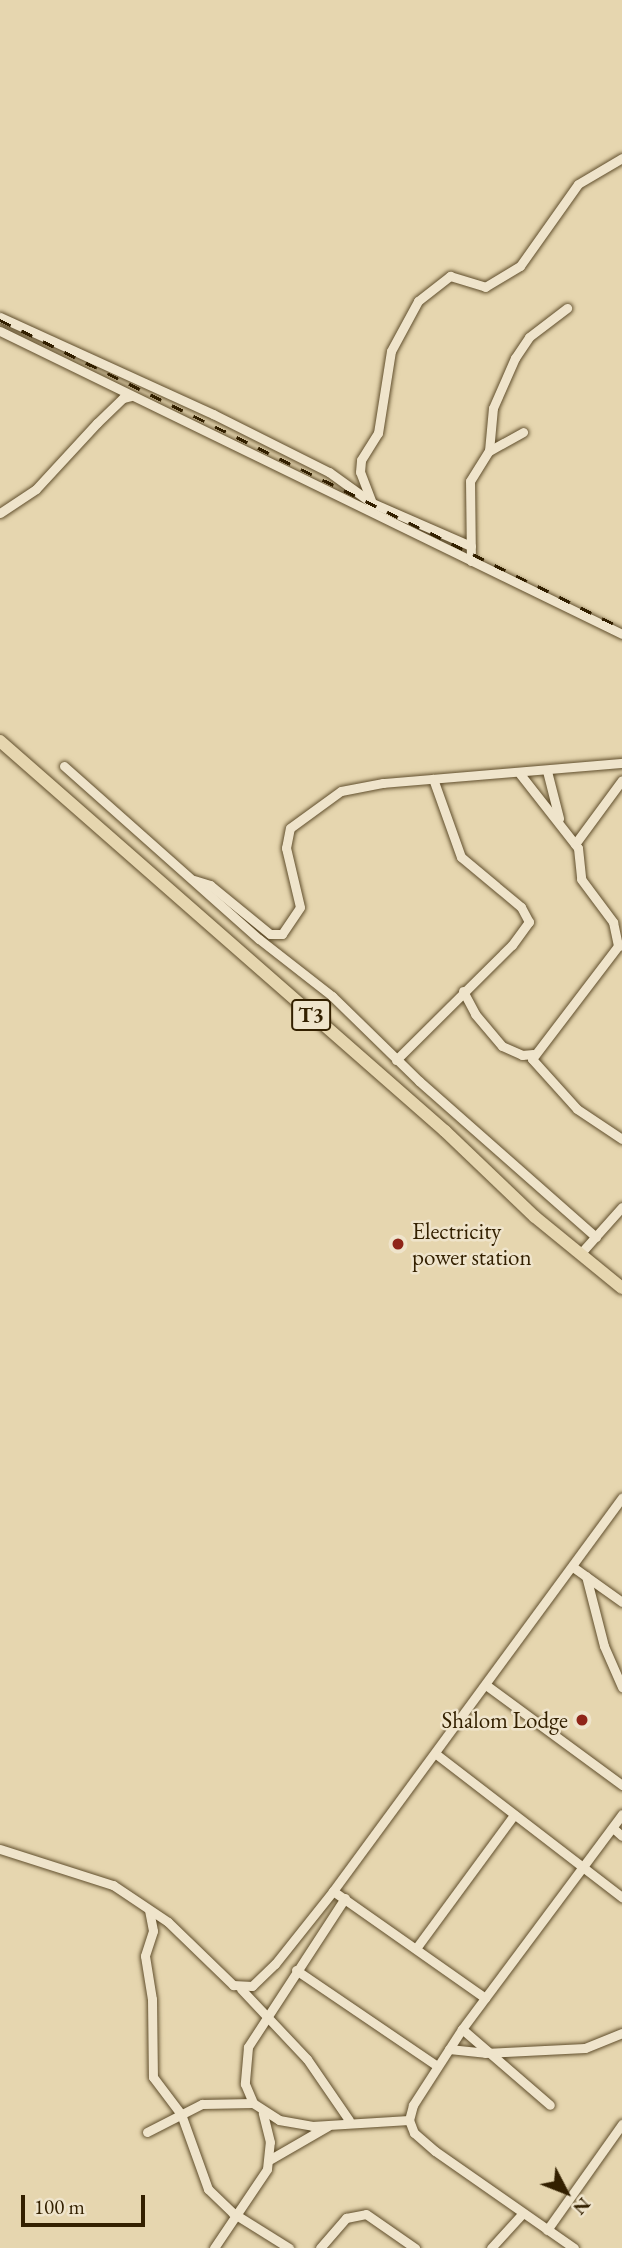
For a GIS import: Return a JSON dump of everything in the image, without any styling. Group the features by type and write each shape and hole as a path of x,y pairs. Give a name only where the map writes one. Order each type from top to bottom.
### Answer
{"highway":[{"name":"T3","path":"0,741 580,1254 622,1288"}],"street":[{"path":"372,503 360,472 361,460 378,433 391,351 418,301 450,276 485,286 520,266 578,184 622,158"},
{"path":"471,561 470,481 489,451 493,408 514,358 529,337 567,308"},
{"path":"0,317 329,471 372,503 471,546"},
{"path":"0,343 4,333 622,634"},
{"path":"0,513 36,489 97,423 123,398 132,396"},
{"path":"489,451 523,432"},
{"path":"192,880 210,885 270,934 282,934 300,907 286,848 293,823 341,791 433,779 520,774 622,763"},
{"path":"64,766 192,880 332,996 396,1060 596,1237"},
{"path":"547,771 559,820"},
{"path":"463,991 475,1014 502,1046 522,1055 533,1054 620,944 613,922 581,879 575,844 559,820 520,774"},
{"path":"396,1060 512,945 529,918 461,858 433,779"},
{"path":"575,844 622,780"},
{"path":"533,1054 538,1069 577,1109 618,1136 622,1124"},
{"path":"580,1254 622,1207"},
{"path":"240,1989 263,1978 333,1891 622,1498"},
{"path":"573,1567 622,1602"},
{"path":"586,1576 604,1646 622,1687"},
{"path":"486,1685 622,1785"},
{"path":"436,1754 622,1897"},
{"path":"574,2248 435,2151 414,2133 409,2120 437,2066 462,2029 585,1868 622,1814"},
{"path":"416,1947 514,1815"},
{"path":"613,1828 622,1836"},
{"path":"0,1849 113,1885 149,1910 240,1989 307,2059 349,2120"},
{"path":"333,1891 485,1998"},
{"path":"345,1898 265,2017 243,2061 245,2084 253,2103 263,2113 312,2126 349,2120 409,2120"},
{"path":"149,1910 153,1931 145,1956 152,1999 151,2063 159,2088 181,2114 208,2189 233,2213 289,2248"},
{"path":"296,1970 437,2066"},
{"path":"462,2029 485,2053 550,2105"},
{"path":"449,2049 485,2053 598,2046 622,2033"},
{"path":"147,2132 181,2114 216,2101 253,2103"},
{"path":"263,2113 270,2142 269,2160"},
{"path":"214,2248 233,2213 269,2160 333,2123"},
{"path":"547,2230 622,2124"},
{"path":"270,2142 287,2148"},
{"path":"491,2248 523,2213"},
{"path":"320,2248 346,2218 366,2214 415,2248"}],"railway":[{"path":"0,320 622,628"}],"place":[{"name":"Electricity power station","path":"398,1244"},
{"name":"Shalom Lodge","path":"582,1720"}]}
